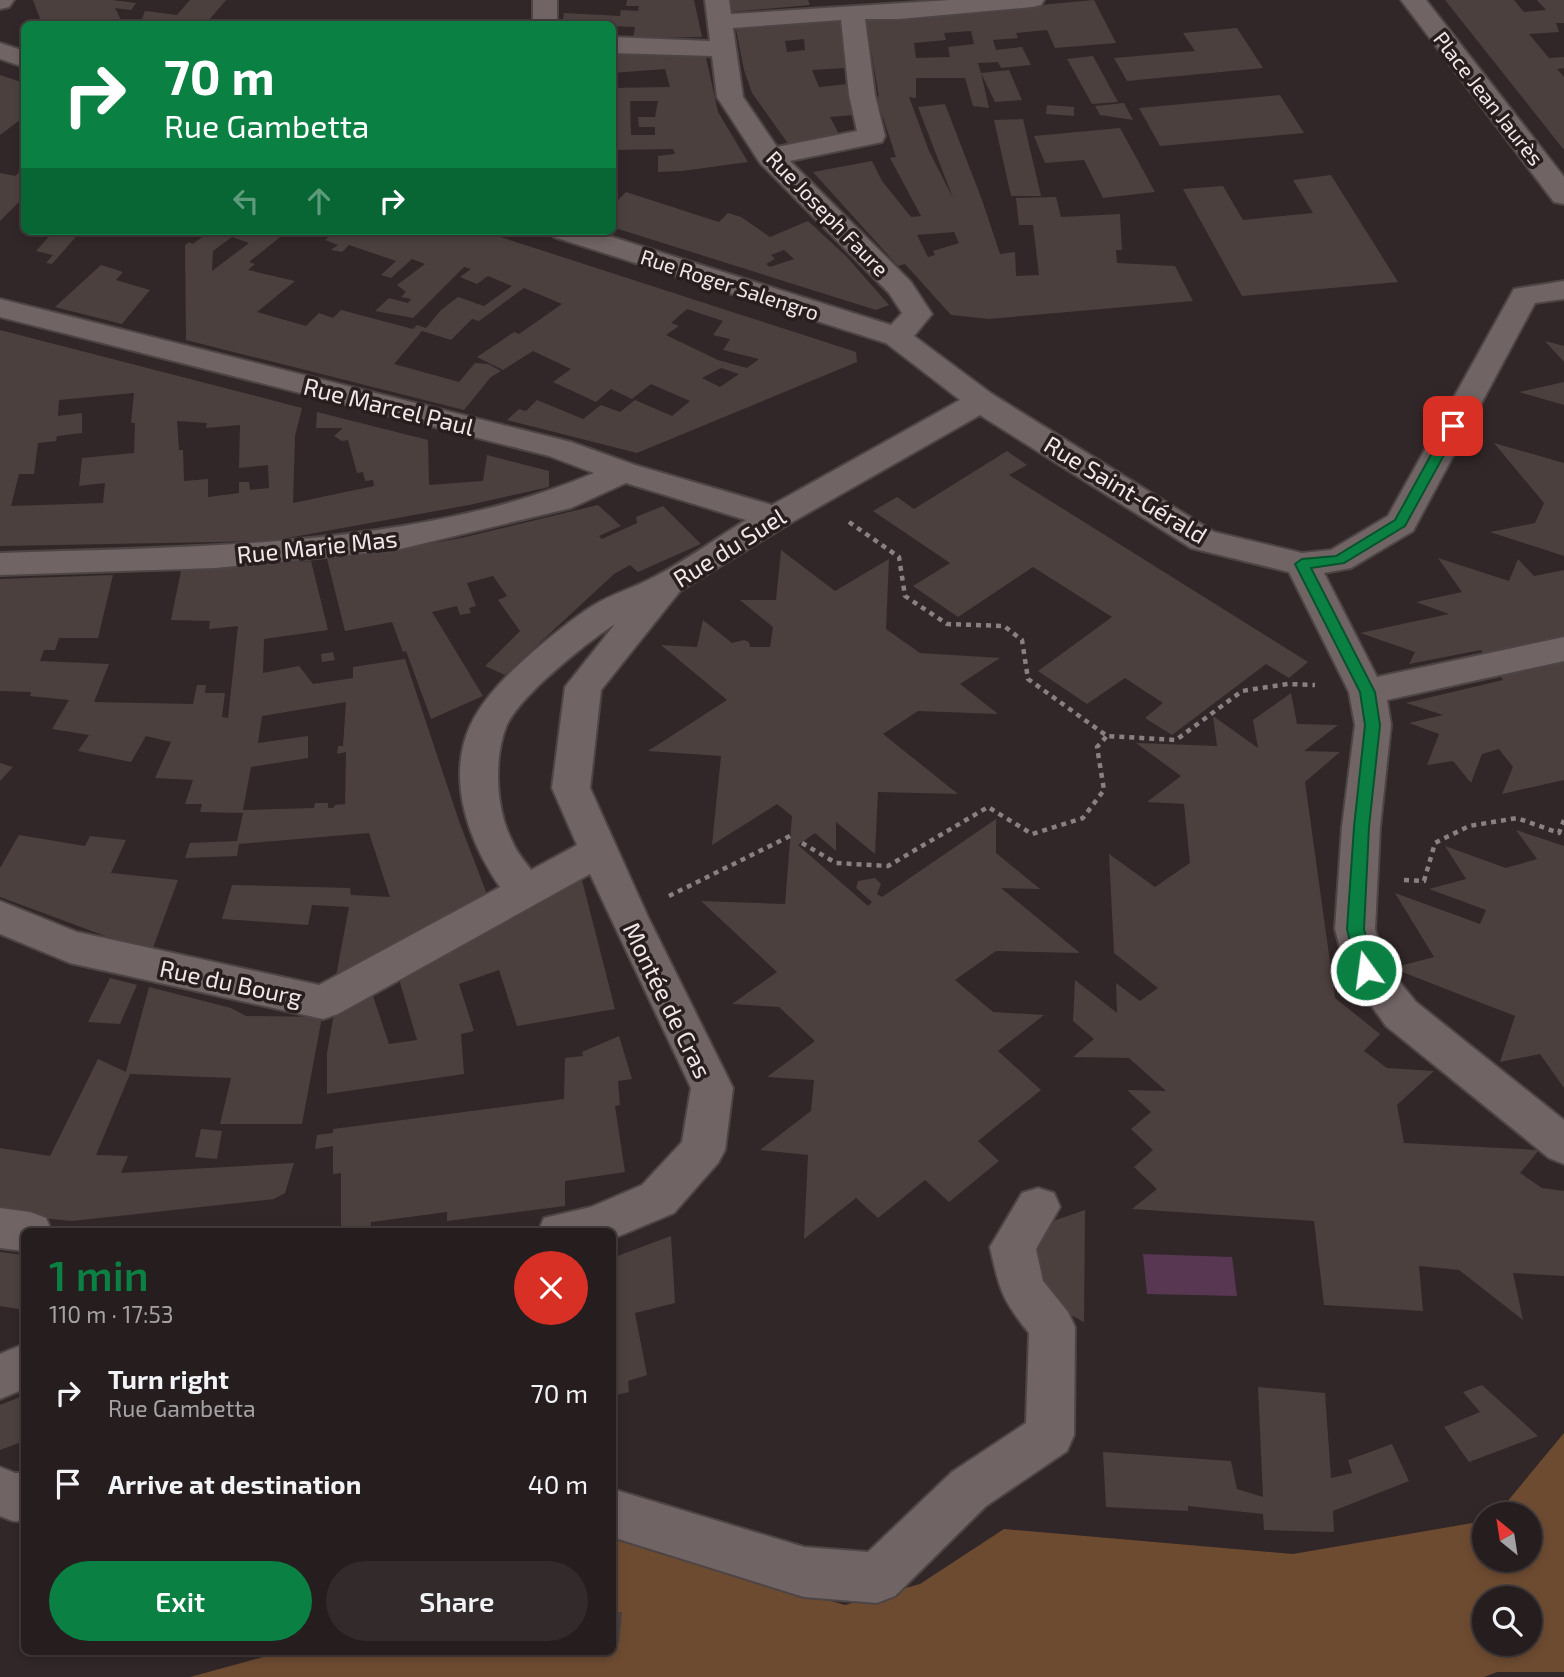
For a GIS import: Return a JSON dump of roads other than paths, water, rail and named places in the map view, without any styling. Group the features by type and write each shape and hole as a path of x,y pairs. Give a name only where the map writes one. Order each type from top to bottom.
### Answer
{"street":[{"path":"545,0 545,21"},
{"path":"616,44 720,23 852,12 899,12 1032,0"},
{"name":"Place Jean Jaurès","path":"1413,0 1564,197"},
{"path":"770,157 872,136 862,95 852,12"},
{"name":"Rue Joseph Faure","path":"720,23 730,97 770,157 901,288 917,314 897,337"},
{"path":"0,51 21,58"},
{"name":"Rue Roger Salengro","path":"577,235 897,337 981,401"},
{"name":"Rue Saint-Gérald","path":"981,401 1203,540 1302,564 1339,560 1401,523 1524,295 1564,290"},
{"name":"Rue Marcel Paul","path":"0,308 547,446 775,517"},
{"name":"Rue du Suel","path":"599,851 570,788 583,687 668,583 775,517 981,401"},
{"name":"Rue Marie Mas","path":"0,564 215,558 396,538 559,500 624,472"},
{"path":"1302,564 1366,689 1373,725 1357,878 1355,929 1366,970 1401,1014 1564,1145"},
{"path":"526,892 494,844 484,809 481,765 489,727 508,696 605,614 668,583"},
{"path":"1366,689 1564,649"},
{"name":"Rue du Bourg","path":"0,916 70,947 323,1002 599,851"},
{"name":"Montée de Cras","path":"583,1228 594,1226 658,1199 703,1150 712,1088 628,917 599,851"},
{"path":"616,1514 804,1572 877,1578 969,1489 1050,1435 1052,1327 1022,1290 1013,1247 1038,1207"},
{"path":"0,1228 21,1231"},
{"path":"0,1377 21,1367"},
{"path":"0,1491 13,1497 21,1497"}]}
